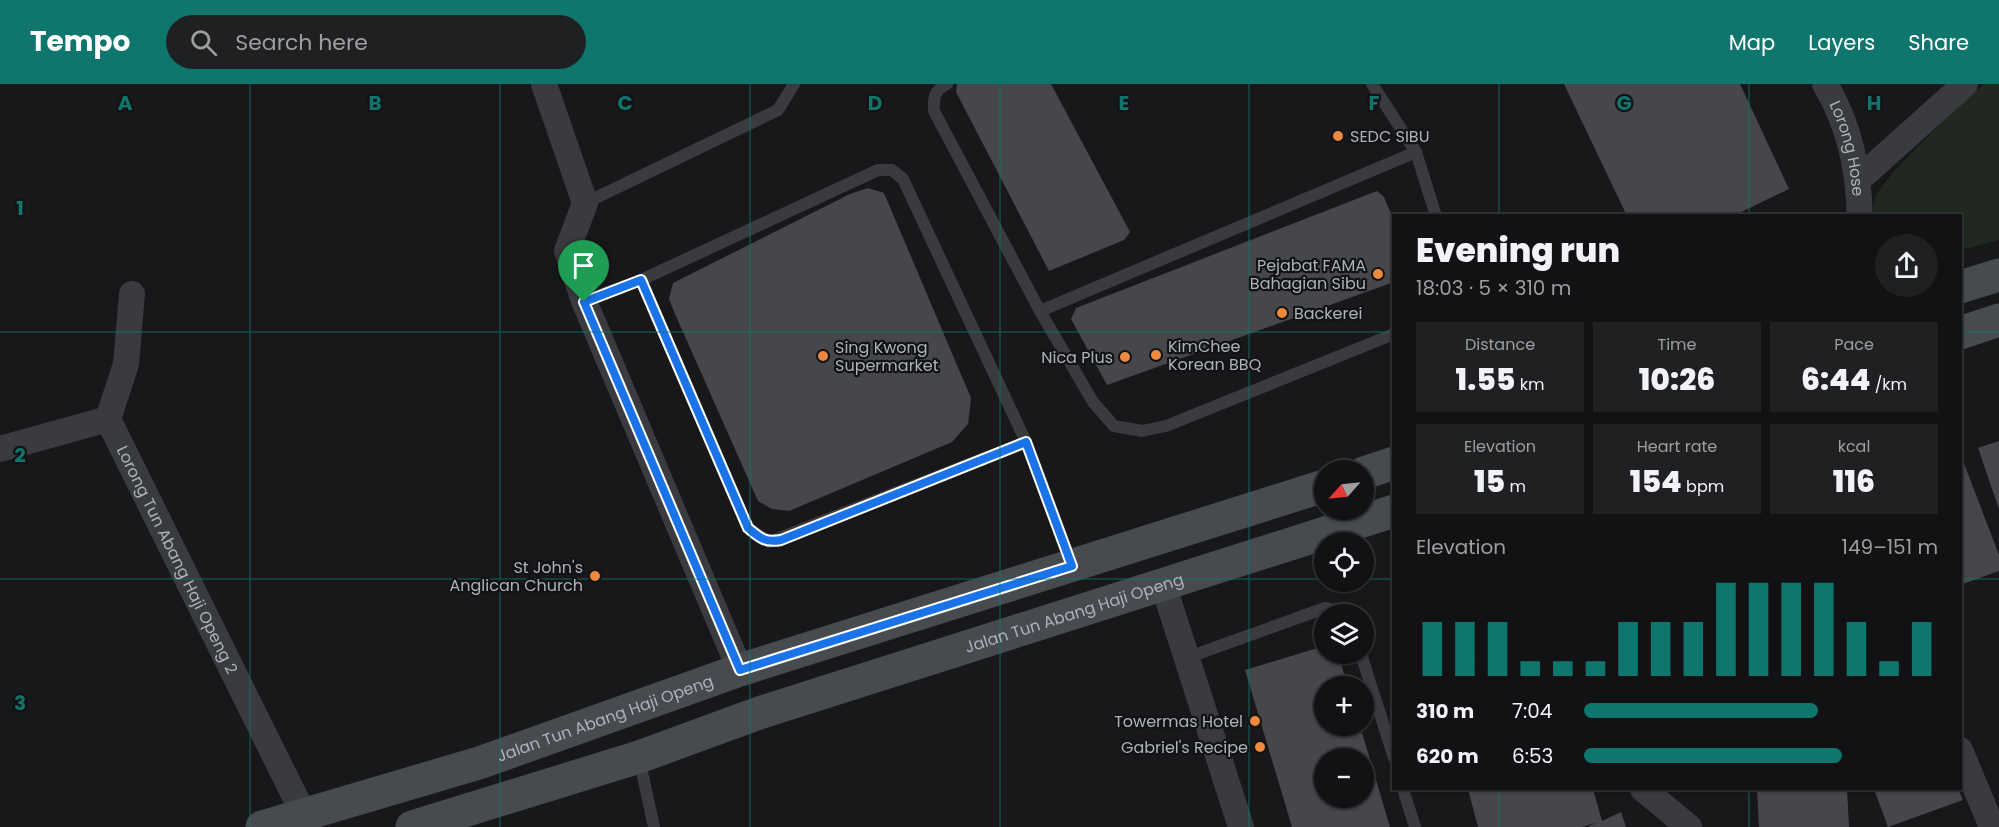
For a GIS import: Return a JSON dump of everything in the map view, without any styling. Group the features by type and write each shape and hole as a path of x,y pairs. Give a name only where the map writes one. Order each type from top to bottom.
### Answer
{"main road":[{"path":"1962,286 1999,275"},
{"path":"1962,332 1999,320"},
{"path":"1374,470 1392,465"},
{"name":"Jalan Tun Abang Haji Openg","path":"262,827 479,763 740,670 1314,489"},
{"name":"Jalan Tun Abang Haji Openg","path":"412,827 639,757 759,713 1392,513"}],"street":[{"path":"544,84 585,203 567,251 584,302 740,670"},
{"name":"Lorong Hose","path":"1825,84 1853,150 1860,214"},
{"path":"1858,180 1965,84"},
{"path":"0,449 108,419 126,364 132,294"},
{"name":"Lorong Tun Abang Haji Openg 2","path":"108,419 304,815"},
{"path":"1163,584 1241,827"},
{"path":"1962,755 1992,827"},
{"path":"1644,790 1689,827"}],"lane":[{"path":"585,203 778,110 794,84"},
{"path":"947,84 938,88 933,99 934,111 1040,310 1093,402 1114,426 1142,431 1166,426 1392,335"},
{"path":"1372,84 1416,152 1435,214"},
{"path":"1040,310 1416,152"},
{"path":"584,302 641,280 878,170 892,170 903,179 1026,442 1072,566"},
{"path":"641,280 748,528 769,542 1026,442"},
{"path":"1186,658 1314,612"},
{"path":"1364,664 1392,752"},
{"path":"639,757 654,827"},
{"path":"1403,790 1415,827"}],"shaded area":[{"path":"1984,84 1999,84 1999,240 1962,250 1962,214 1875,214 1874,207 1880,191 1891,176 1958,107"}],"building":[{"path":"957,84 1051,84 1130,232 1124,240 1049,271 956,92"},
{"path":"1564,84 1740,84 1789,189 1737,214 1626,214"},
{"name":"Sing Kwong Supermarket","path":"868,188 884,193 971,398 968,424 952,442 789,511 772,509 758,501 675,314 669,299 673,283 850,194"},
{"path":"1377,191 1384,197 1392,216 1392,283 1107,385 1071,319 1076,308"},
{"path":"1999,441 1999,509 1978,448"},
{"path":"1962,458 1999,555 1999,571 1962,584"},
{"path":"1314,649 1314,664 1341,664 1345,676 1314,676 1314,736 1363,736 1367,748 1314,748 1314,808 1374,808 1374,773 1390,827 1292,827 1245,670"},
{"path":"1468,790 1593,790 1602,821 1621,812 1626,827 1587,827 1596,823 1582,827 1478,827"},
{"path":"1757,790 1847,790 1849,827 1759,827"},
{"path":"1874,790 1958,790 1963,800 1888,827"}],"place":[{"name":"SEDC SIBU","path":"1338,136"},
{"name":"Pejabat FAMA Bahagian Sibu","path":"1378,274"},
{"name":"Backerei","path":"1282,313"},
{"name":"KimChee Korean BBQ","path":"1156,355"},
{"name":"Sing Kwong Supermarket","path":"823,356"},
{"name":"Nica Plus","path":"1125,357"},
{"name":"St John's Anglican Church","path":"595,576"},
{"name":"Towermas Hotel","path":"1255,721"},
{"name":"Gabriel's Recipe","path":"1260,747"}],"route":[{"path":"641,280 748,528 761,539 769,542 781,540 1026,442 1072,566 740,670 584,302 641,280"}]}
